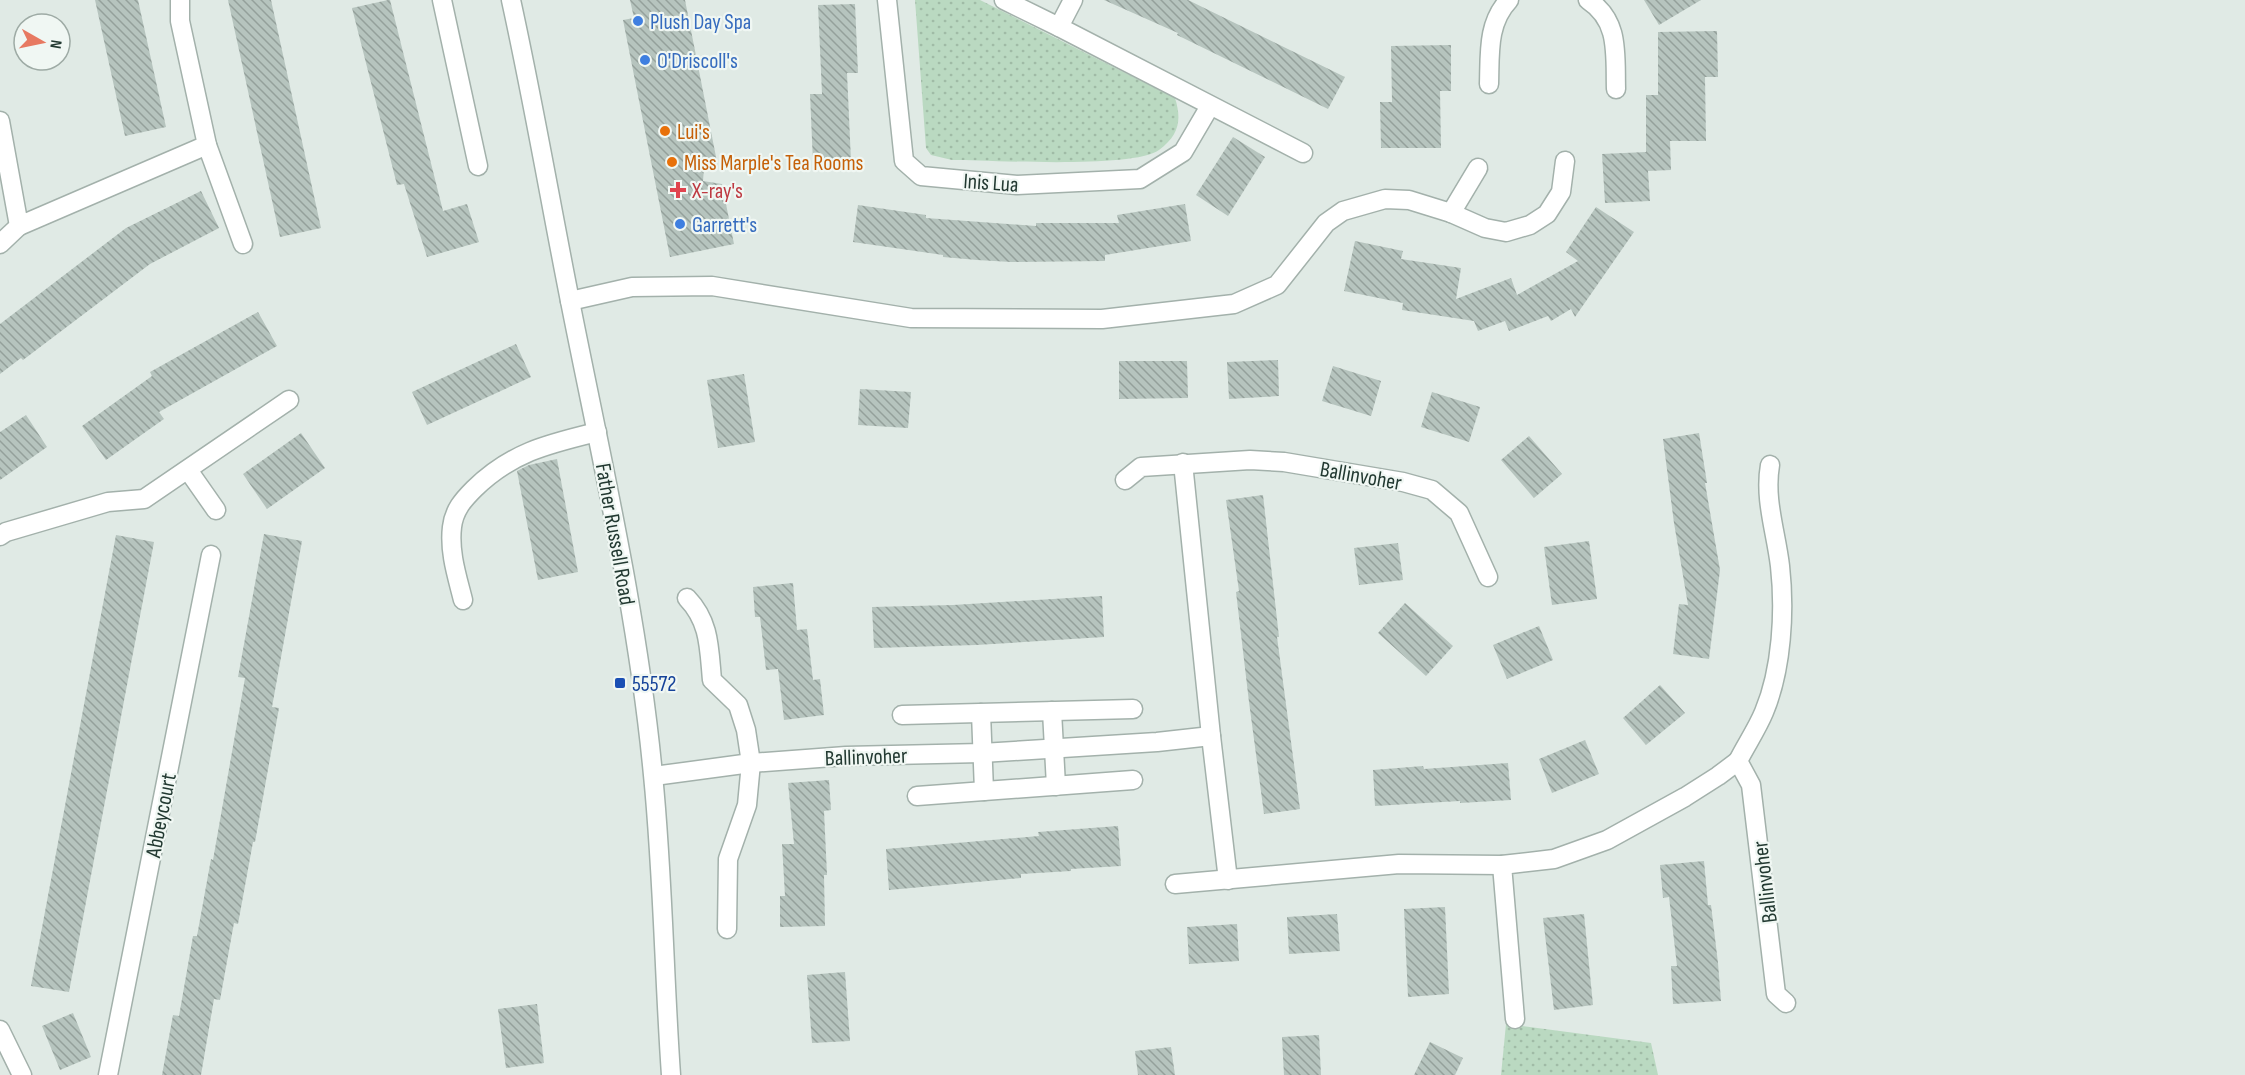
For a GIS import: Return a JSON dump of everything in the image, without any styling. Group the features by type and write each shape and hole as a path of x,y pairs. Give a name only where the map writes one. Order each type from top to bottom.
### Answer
{"street":[{"path":"180,0 180,21 207,145 243,244"},
{"path":"442,0 478,166"},
{"name":"Father Russell Road","path":"511,0 597,432 639,661 654,776 671,1075"},
{"name":"Inis Lua","path":"887,0 904,161 921,176 1017,185 1140,179 1183,152 1210,106"},
{"path":"1004,0 1303,153"},
{"path":"1059,27 1073,0"},
{"path":"1489,84 1490,37 1499,10 1509,0"},
{"path":"1588,0 1601,9 1615,37 1616,89"},
{"path":"0,121 18,226"},
{"path":"0,244 18,226 207,145"},
{"path":"570,301 632,287 712,286 911,318 1102,319 1234,304 1277,285 1326,223 1343,211 1385,199 1409,200 1451,213 1485,228 1506,232 1530,225 1547,213 1562,192 1565,161"},
{"path":"1451,213 1478,168"},
{"path":"0,536 6,532 108,502 144,499 289,400"},
{"path":"463,600 453,562 452,527 458,505 489,474 525,452 597,432"},
{"name":"Ballinvoher","path":"1125,480 1142,467 1250,460 1284,462 1403,482 1432,490 1459,513 1488,577"},
{"path":"1183,463 1210,736 1228,880"},
{"path":"1174,884 1400,864 1502,865 1554,859 1607,840 1718,777 1738,760 1765,711 1778,662 1782,607 1780,566 1767,483 1770,465"},
{"path":"188,470 216,510"},
{"name":"Abbeycourt","path":"108,1075 211,555"},
{"path":"687,598 699,610 707,633 712,680 738,705 746,730 751,763 747,805 728,859 727,929"},
{"name":"Ballinvoher","path":"902,715 1133,710"},
{"path":"1052,711 1056,786"},
{"path":"981,713 984,791"},
{"name":"Ballinvoher","path":"654,776 751,763 846,756 982,753 1157,742 1210,736"},
{"name":"Ballinvoher","path":"1738,760 1751,784 1776,994 1786,1003"},
{"name":"Ballinvoher","path":"917,796 1133,780"},
{"path":"1502,865 1515,1019"},
{"path":"0,1030 22,1075"}],"green space":[{"path":"915,0 980,0 1175,98 1178,120 1175,133 1159,150 1144,156 1121,160 1060,162 952,160 931,155 926,148"},
{"path":"1506,1024 1651,1043 1658,1075 1501,1075"}],"building":[{"path":"95,0 138,0 166,127 125,136"},
{"path":"228,0 271,0 321,228 280,237"},
{"path":"390,0 443,211 467,204 479,242 427,257 404,184 397,185 352,8"},
{"path":"630,0 685,0 718,167 704,168 703,181 722,184 734,244 670,257 623,20 634,18"},
{"path":"1104,0 1188,0 1345,77 1328,109 1177,35 1178,33"},
{"path":"1644,0 1701,0 1659,25"},
{"path":"855,4 858,73 847,73 851,161 813,163 810,94 822,94 818,5"},
{"path":"1717,31 1718,77 1705,77 1706,141 1670,141 1671,170 1648,171 1650,201 1605,203 1602,154 1646,152 1646,95 1658,95 1658,32"},
{"path":"1451,45 1451,91 1440,91 1441,148 1381,148 1380,102 1392,102 1391,46"},
{"path":"1233,137 1265,157 1228,216 1196,195"},
{"path":"201,191 219,228 150,264 23,360 21,358 0,374 0,324 126,228"},
{"path":"1185,204 1191,241 1105,255 1105,261 977,260 943,257 943,255 853,242 858,205 926,215 926,218 1036,226 1036,223 1119,223 1117,215"},
{"path":"1596,207 1634,232 1575,317 1571,309 1551,321 1548,316 1509,331 1505,321 1478,331 1474,321 1402,310 1403,303 1344,291 1355,241 1403,251 1401,259 1461,268 1456,299 1511,278 1517,295 1578,261 1566,252"},
{"path":"258,312 277,346 159,412 164,419 106,460 82,426 152,376 150,372"},
{"path":"516,344 531,377 427,425 412,392"},
{"path":"1278,360 1279,396 1229,399 1227,362"},
{"path":"1119,361 1187,361 1188,398 1119,399"},
{"path":"1333,366 1381,381 1371,416 1322,401"},
{"path":"744,374 755,442 718,448 707,380"},
{"path":"860,389 911,392 908,428 858,425"},
{"path":"1432,392 1480,407 1469,442 1421,427"},
{"path":"26,415 47,447 0,480 0,432"},
{"path":"301,433 325,468 267,509 243,474"},
{"path":"1699,433 1720,570 1709,659 1673,654 1679,604 1688,605 1663,439"},
{"path":"1529,436 1562,474 1534,498 1501,460"},
{"path":"557,459 578,572 538,580 517,471 529,465"},
{"path":"1263,495 1279,637 1277,637 1300,809 1264,814 1236,592 1239,591 1226,500"},
{"path":"264,534 302,541 272,707 279,708 255,842 253,842 238,924 234,923 220,1000 214,999 201,1075 162,1075 173,1015 179,1016 193,936 197,936 211,859 213,860 245,678 238,677"},
{"path":"116,535 154,542 69,992 31,986"},
{"path":"1589,541 1597,599 1552,605 1544,547"},
{"path":"1398,543 1403,580 1359,585 1354,548"},
{"path":"793,583 797,630 807,629 813,680 820,679 824,715 784,720 778,669 766,670 760,617 755,617 753,587"},
{"path":"1102,596 1104,637 976,645 874,648 872,607 953,605"},
{"path":"1405,603 1453,646 1426,676 1378,633"},
{"path":"1539,626 1553,660 1507,679 1493,645"},
{"path":"1660,685 1685,713 1646,745 1623,718"},
{"path":"1585,740 1599,774 1552,793 1539,759"},
{"path":"1508,763 1511,800 1375,806 1373,770"},
{"path":"829,780 831,810 824,811 827,875 824,875 825,926 780,927 780,896 785,896 782,844 794,844 788,783"},
{"path":"1118,826 1121,866 1021,874 1021,878 889,890 886,849 1039,836 1038,832"},
{"path":"1704,861 1721,1001 1673,1004 1671,966 1677,966 1669,897 1663,898 1660,865"},
{"path":"1445,907 1449,994 1408,997 1404,909"},
{"path":"1337,914 1340,951 1289,954 1287,917"},
{"path":"1584,914 1593,1005 1554,1010 1543,918"},
{"path":"1237,924 1239,961 1189,964 1187,927"},
{"path":"845,972 850,1041 812,1043 807,975"},
{"path":"537,1004 544,1063 506,1068 498,1009"},
{"path":"73,1013 91,1057 60,1070 42,1026"},
{"path":"1319,1035 1321,1075 1284,1075 1282,1037"},
{"path":"1430,1042 1463,1058 1455,1075 1414,1075"},
{"path":"1171,1047 1175,1075 1138,1075 1135,1051"}],"place":[{"name":"Plush Day Spa","path":"638,21"},
{"name":"O'Driscoll's","path":"645,60"},
{"name":"Lui's","path":"665,131"},
{"name":"Miss Marple's Tea Rooms","path":"672,162"},
{"name":"X-ray's","path":"678,190"},
{"name":"Garrett's","path":"680,224"},
{"name":"55572","path":"620,683"}]}
